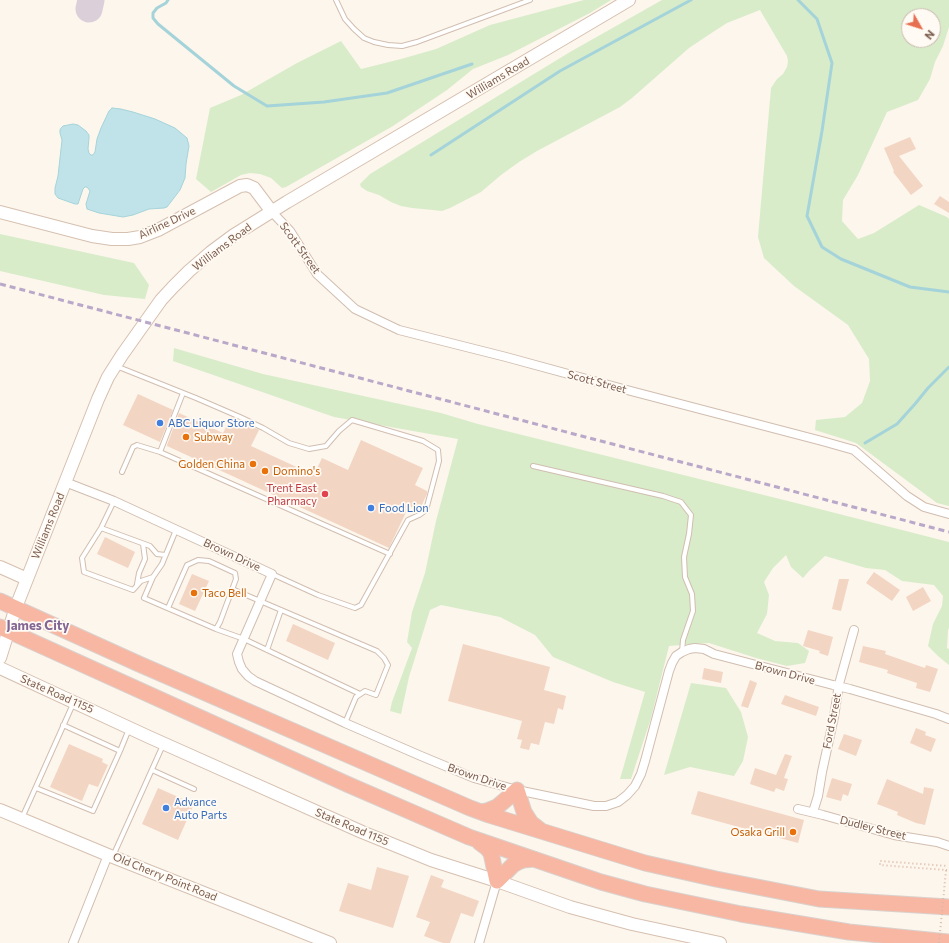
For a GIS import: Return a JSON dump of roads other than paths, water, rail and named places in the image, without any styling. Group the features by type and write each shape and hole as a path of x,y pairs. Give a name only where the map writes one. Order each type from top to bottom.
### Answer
{"highway":[{"path":"0,601 139,664 481,812 645,863 716,879 819,899 949,907"},
{"path":"4,628 349,785 469,837 616,886 645,894 748,916 849,932 941,942"},
{"path":"481,812 497,807 517,790 524,812 531,823 540,831"},
{"path":"469,837 487,848 491,853 497,881"},
{"path":"497,881 518,862 536,859"}],"street":[{"name":"Williams Road","path":"0,658 4,628 16,607 108,377 161,300 173,287 211,252 234,235 629,0"},
{"name":"Airline Drive","path":"0,212 92,236 112,239 140,237 158,230 240,186 248,185 254,188 272,212"},
{"name":"Scott Street","path":"272,212 290,231 317,274 355,309 399,330 506,356 634,392 854,450 907,496 924,507 949,514"},
{"name":"Brown Drive","path":"65,482 114,501 272,574 237,654 242,670 248,676 345,723 474,778 517,790 594,806 606,806 618,802 627,795 635,786 643,768 670,667 676,656 689,649 704,649 714,654 850,689 949,718"},
{"path":"0,567 27,579"},
{"name":"Ford Street","path":"814,812 839,687 854,630"},
{"name":"State Road 1155","path":"0,668 362,832 431,860 497,881 570,907 632,924 720,943"},
{"name":"Dudley Street","path":"798,809 814,812 894,835 937,842 949,846"},
{"name":"Old Cherry Point Road","path":"0,810 330,943"},
{"path":"74,943 111,856"},
{"path":"479,943 497,881"}],"lane":[{"path":"336,0 345,19 354,30 364,38 388,45 402,46 418,42 530,0"},
{"path":"115,366 183,393 263,428 289,443 309,449 326,446 339,431 352,420 423,441 438,450 439,460 426,510 420,515 408,520 361,605 354,608 318,595 272,574"},
{"path":"160,452 183,393"},
{"path":"122,472 133,447 137,445 160,452 390,554"},
{"path":"533,466 663,496 681,502 691,514 689,534 684,557 685,578 692,594 692,611 683,640 682,652"},
{"path":"114,501 101,528 82,558 84,572 133,590 141,581 153,577"},
{"path":"101,528 150,546 157,554 165,555"},
{"path":"176,530 162,564 153,577 144,598 216,629 244,638 266,650 360,694"},
{"path":"136,586 139,573 145,559 143,544"},
{"path":"168,608 187,565 198,560 209,561 235,572 236,579 216,629"},
{"path":"232,589 377,651 384,658 388,665 376,695 365,691 356,697 345,723"},
{"path":"266,650 281,610"},
{"path":"22,819 74,702"},
{"path":"63,725 120,751"},
{"path":"36,788 93,811 130,728"},
{"path":"111,856 164,743"},
{"path":"152,770 194,789"}],"water":[{"path":"112,108 133,112 155,119 175,128 187,138 189,146 185,178 180,190 167,207 149,209 123,217 99,213 87,209 86,204 90,191 87,187 83,189 78,204 58,198 55,194 62,140 60,133 61,128 63,126 73,124 78,125 86,131 89,135 89,153 93,155 101,128"}],"waterway":[{"path":"168,0 153,13 153,18 158,24 234,86 267,106 324,102 387,93 472,64"},
{"path":"431,155 560,71 691,0"},
{"path":"798,0 817,19 832,63 807,216 822,247 841,259 910,287 949,292"},
{"path":"865,443 897,424 928,388 949,367"}],"railway":[{"path":"0,284 949,532"}],"place":[{"name":"ABC Liquor Store","path":"160,423"},
{"name":"Subway","path":"186,437"},
{"name":"Golden China","path":"253,464"},
{"name":"Domino's","path":"265,471"},
{"name":"Trent East Pharmacy","path":"325,494"},
{"name":"Food Lion","path":"371,508"},
{"name":"Taco Bell","path":"194,593"},
{"name":"Advance Auto Parts","path":"166,808"},
{"name":"Osaka Grill","path":"793,832"}],"district":[{"name":"James City","path":"38,626"}]}
